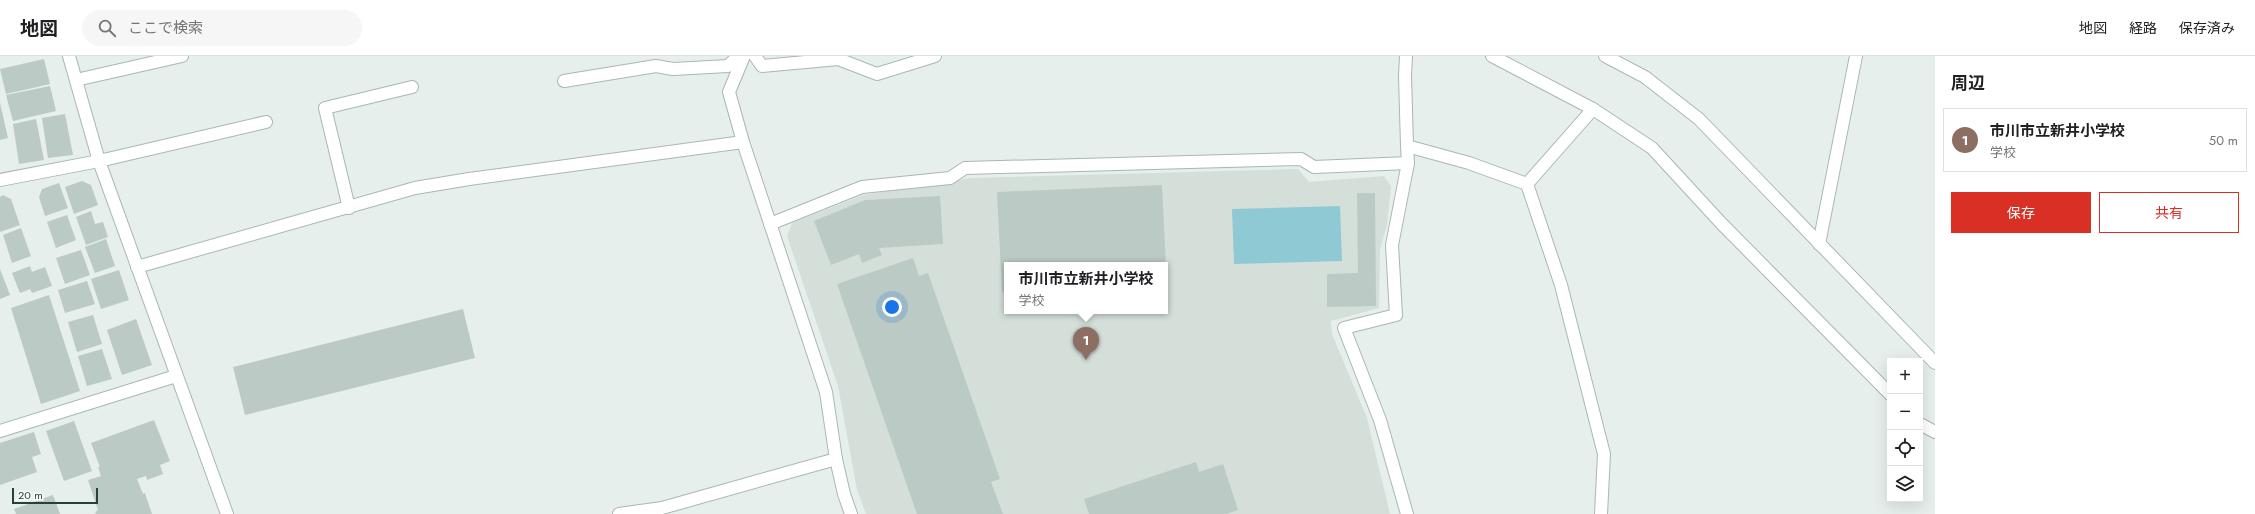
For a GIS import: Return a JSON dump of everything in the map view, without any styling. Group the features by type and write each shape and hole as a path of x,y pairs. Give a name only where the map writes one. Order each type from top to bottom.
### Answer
{"street":[{"path":"70,56 99,161 227,514"},
{"path":"76,80 182,56"},
{"path":"564,81 656,66 673,69 728,66 738,56"},
{"path":"744,56 729,92 743,142 826,392 836,459 844,494 851,514"},
{"path":"755,56 762,66 838,59 877,74 935,56"},
{"path":"1406,56 1405,76 1408,164 1392,245 1396,315 1344,328 1380,420 1407,514"},
{"path":"1492,56 1593,108 1652,148 1721,223 1887,391"},
{"path":"1606,56 1645,77 1699,119 1935,363"},
{"path":"1819,244 1856,56"},
{"path":"349,208 325,108 412,87"},
{"path":"1527,184 1593,108"},
{"path":"0,180 99,161 266,122"},
{"path":"137,267 415,188 468,179 743,142"},
{"path":"1407,146 1469,163 1527,184"},
{"path":"770,224 862,187 950,178 965,168 1301,159 1314,167 1408,164"},
{"path":"1527,184 1561,284 1604,454 1601,514"},
{"path":"0,431 176,376"},
{"path":"1923,426 1935,432"},
{"path":"619,514 662,508 836,459"}],"shaded area":[{"path":"1298,169 1309,182 1384,176 1391,186 1387,225 1380,249 1379,308 1331,321 1332,334 1367,418 1390,514 866,514 857,490 838,386 787,236 792,223 863,195 971,178"}],"water":[{"path":"1340,206 1342,261 1234,264 1232,209"}],"building":[{"path":"44,59 50,84 6,94 0,69"},
{"path":"50,86 56,111 13,121 6,95"},
{"path":"0,103 8,138 0,140"},
{"path":"65,114 73,155 48,158 42,118"},
{"path":"36,119 44,160 19,164 13,124"},
{"path":"82,181 91,185 98,205 74,214 65,187"},
{"path":"59,183 68,208 45,216 39,197 42,189"},
{"path":"1162,185 1166,262 1004,262 1004,292 1002,292 997,192"},
{"path":"1357,193 1375,193 1376,306 1327,307 1327,274 1358,273"},
{"path":"3,195 11,199 20,225 0,232 0,197"},
{"path":"940,196 943,244 879,248 882,255 862,263 859,254 831,265 814,221 865,200"},
{"path":"91,211 95,224 103,222 108,237 86,245 76,217"},
{"path":"67,215 76,240 56,248 47,222"},
{"path":"21,228 31,256 12,263 3,235"},
{"path":"106,239 115,266 95,273 85,247"},
{"path":"81,250 90,275 65,284 56,258"},
{"path":"913,258 919,276 928,273 1000,479 991,482 1003,514 917,514 837,284"},
{"path":"30,266 32,272 45,267 52,286 32,293 30,289 20,293 12,273"},
{"path":"0,269 10,295 0,299"},
{"path":"119,270 129,300 101,309 91,279"},
{"path":"87,281 95,304 65,313 58,290"},
{"path":"49,295 80,391 41,404 11,308"},
{"path":"463,309 475,358 245,415 233,367"},
{"path":"93,315 102,344 77,352 68,322"},
{"path":"136,319 152,365 122,375 107,330"},
{"path":"102,349 112,379 87,386 78,356"},
{"path":"154,420 170,461 160,465 163,474 147,480 146,476 137,479 143,494 145,493 152,514 96,514 95,512 98,510 88,480 101,476 98,467 100,467 91,443"},
{"path":"74,421 92,471 64,481 46,431"},
{"path":"34,432 41,454 32,457 37,472 0,485 0,443"},
{"path":"1196,462 1199,472 1223,464 1238,510 1226,514 1089,514 1084,499"},
{"path":"53,495 60,514 16,514 14,509"}],"place":[{"name":"市川市立新井小学校","path":"1086,360"}]}
